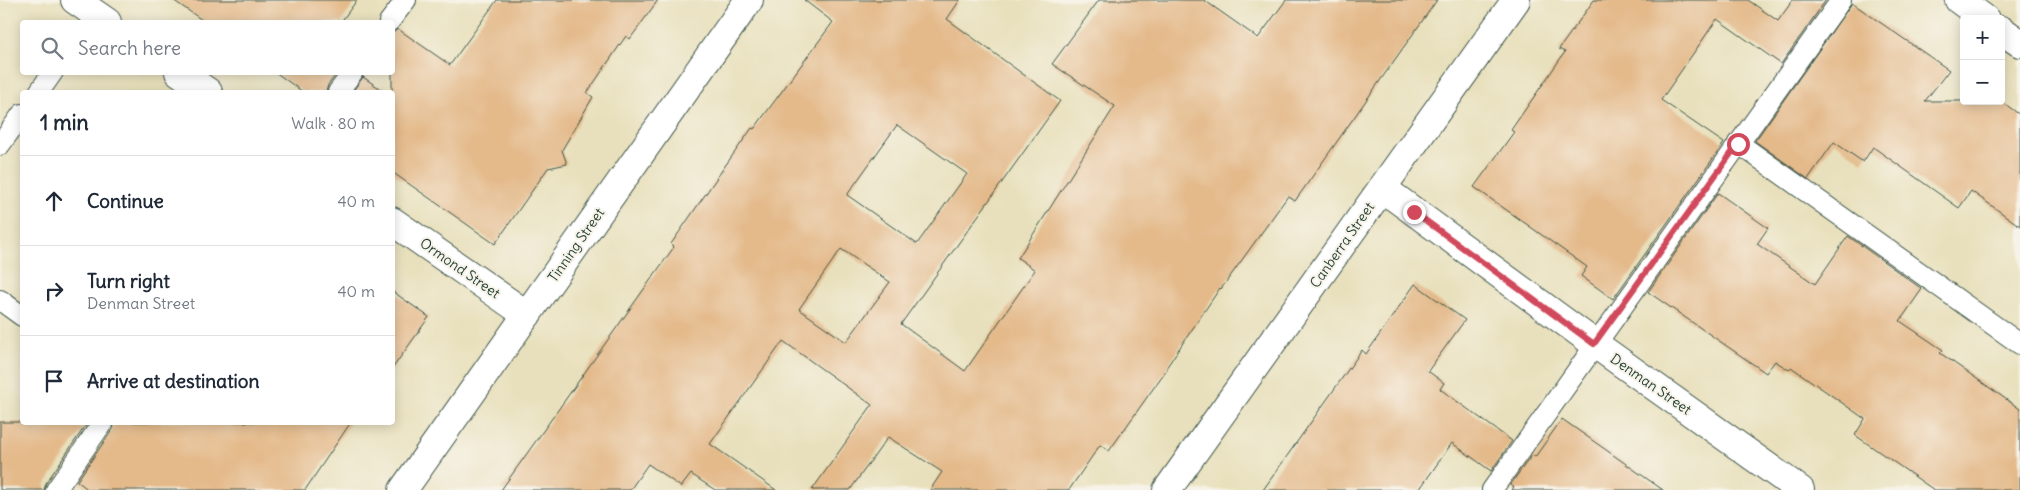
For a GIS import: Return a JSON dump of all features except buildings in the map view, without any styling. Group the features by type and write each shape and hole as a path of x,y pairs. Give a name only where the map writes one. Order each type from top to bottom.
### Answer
{"street":[{"name":"Tinning Street","path":"403,490 748,0"},
{"name":"Canberra Street","path":"1167,490 1516,0"},
{"path":"1959,0 1980,15"},
{"path":"2005,33 2020,43"},
{"path":"183,75 205,90"},
{"name":"Denman Street","path":"1382,188 1594,344 1800,490"},
{"name":"Ormond Street","path":"395,223 527,315"}],"lane":[{"path":"391,20 406,0"},
{"path":"1492,490 1594,344 1841,0"},
{"path":"40,90 51,75"},
{"path":"340,90 351,75"},
{"path":"0,145 20,117"},
{"path":"1738,144 2020,344"},
{"path":"0,300 20,315"},
{"path":"56,490 101,425"}],"route":[{"path":"1414,212 1594,344 1738,144"}]}
